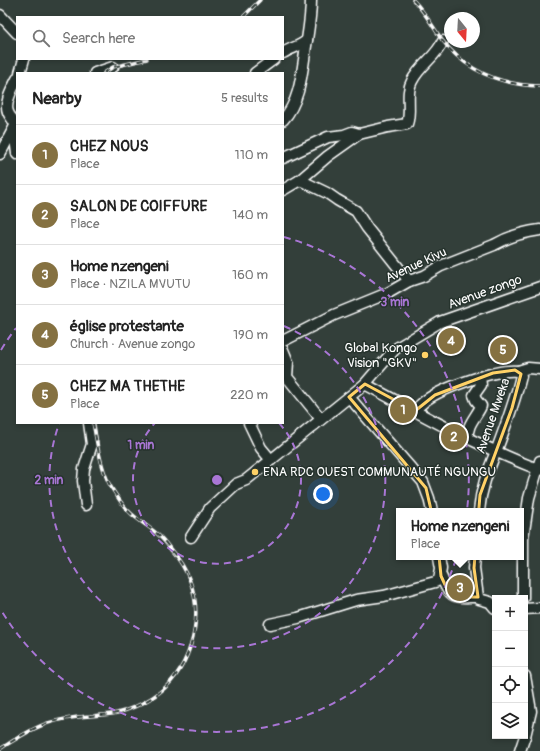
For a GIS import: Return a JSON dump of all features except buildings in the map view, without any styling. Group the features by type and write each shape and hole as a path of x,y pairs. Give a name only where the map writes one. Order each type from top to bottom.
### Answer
{"street":[{"path":"284,119 288,114 296,96 304,66 311,22 311,0"},
{"path":"0,14 16,32"},
{"path":"284,52 307,40"},
{"path":"284,189 300,180 328,156 360,134 407,124 409,90 411,82 418,71 440,49 443,42"},
{"path":"21,72 24,60"},
{"path":"256,72 273,60"},
{"path":"98,72 113,67"},
{"path":"16,83 7,102 8,112 15,123 14,130 16,146"},
{"path":"0,154 14,130"},
{"path":"284,158 328,137 344,135 352,132 360,134"},
{"path":"300,180 327,193 356,211 367,228 409,281"},
{"name":"Avenue Kivu","path":"284,340 334,315 388,293 409,281 501,241 526,232 540,230"},
{"name":"Avenue zongo","path":"191,537 210,508 236,484 246,480 366,384 395,349 440,322 540,287"},
{"path":"284,352 288,362 286,377 321,419"},
{"path":"414,411 425,400 480,377 506,371 520,374 528,368 540,369"},
{"name":"Avenue Mweka","path":"479,508 480,495 512,408 520,374"},
{"path":"468,438 472,420 481,406 474,395 481,385 480,377"},
{"path":"366,384 414,411 496,452 539,467 529,498 524,531"},
{"path":"349,397 423,482 431,508"},
{"path":"86,505 83,481 84,468 92,444 89,424"},
{"path":"249,424 261,448 271,460"},
{"path":"439,560 441,576 451,594 463,598 478,595"},
{"path":"475,560 474,568 479,599 490,602 492,604"},
{"path":"523,560 523,595"},
{"path":"270,624 298,618 356,600 411,590 435,582 439,580 441,576"},
{"path":"528,609 540,608"},
{"path":"528,686 535,711 528,728"},
{"path":"520,751 524,739"}],"highlighted area":[{"path":"515,370 521,374 512,408 480,495 474,568 478,597 456,597 447,589 441,576 437,536 426,488 349,397 365,384 415,411 435,395 493,373"}],"railway":[{"path":"244,16 260,0"},
{"path":"413,0 442,40 462,61 486,75 498,79 512,83 540,86"},
{"path":"106,72 113,67 143,60"},
{"path":"0,749 41,725 69,718 117,713 144,702 166,687 176,675 191,645 196,613 190,581 179,561 164,541 128,511 111,488 98,451 93,424"}],"place":[{"name":"église protestante","path":"451,341"},
{"name":"CHEZ MA THETHE","path":"503,350"},
{"name":"Global Kongo Vision \"GKV\"","path":"425,355"},
{"name":"CHEZ NOUS","path":"403,410"},
{"name":"SALON DE COIFFURE","path":"454,437"},
{"name":"ENA RDC OUEST COMMUNAUTÉ NGUNGU","path":"255,472"},
{"name":"Home nzengeni","path":"460,588"}]}
